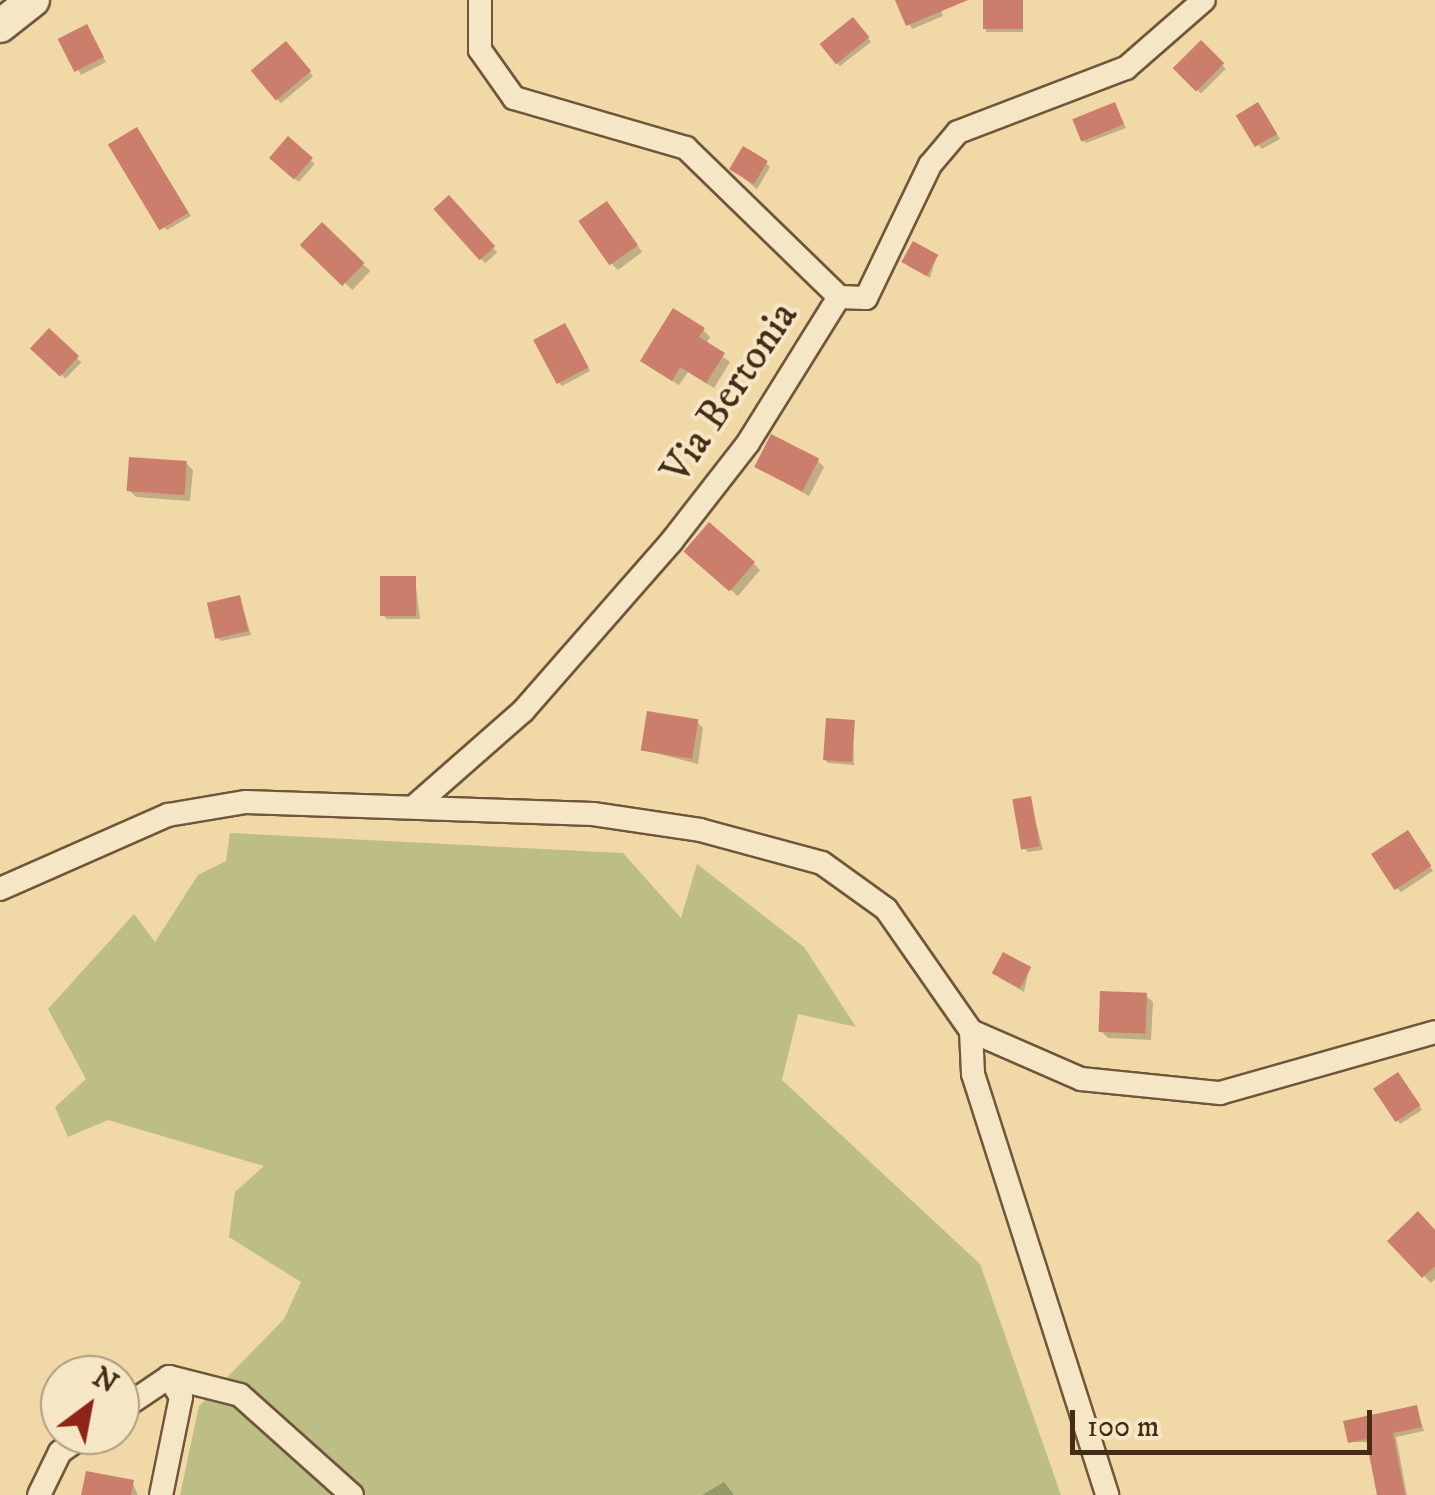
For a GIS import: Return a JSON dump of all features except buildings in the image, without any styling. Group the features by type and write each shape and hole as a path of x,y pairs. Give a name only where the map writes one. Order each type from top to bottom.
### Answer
{"street":[{"path":"0,26 33,0"},
{"path":"480,0 480,50 514,98 686,148 839,297"},
{"name":"Via Bertonia","path":"417,804 522,711 671,542 748,443 839,297 866,298 930,165 958,132 1126,68 1204,0"},
{"path":"0,888 168,815 246,802 417,804 682,827 822,863 886,909 970,1031 972,1074 1107,1495"},
{"path":"970,1031 1081,1079 1220,1093 1435,1032"},
{"path":"140,1396 168,1377 240,1395 352,1495"},
{"path":"160,1495 181,1397 168,1377"},
{"path":"40,1495 59,1455"}],"green space":[{"path":"230,833 623,853 681,918 697,864 804,947 856,1027 798,1014 782,1080 980,1264 1061,1495 180,1495 199,1406 284,1319 301,1282 229,1237 235,1192 264,1166 108,1120 68,1137 55,1107 86,1079 48,1009 134,914 155,942 198,875 226,861"}]}
